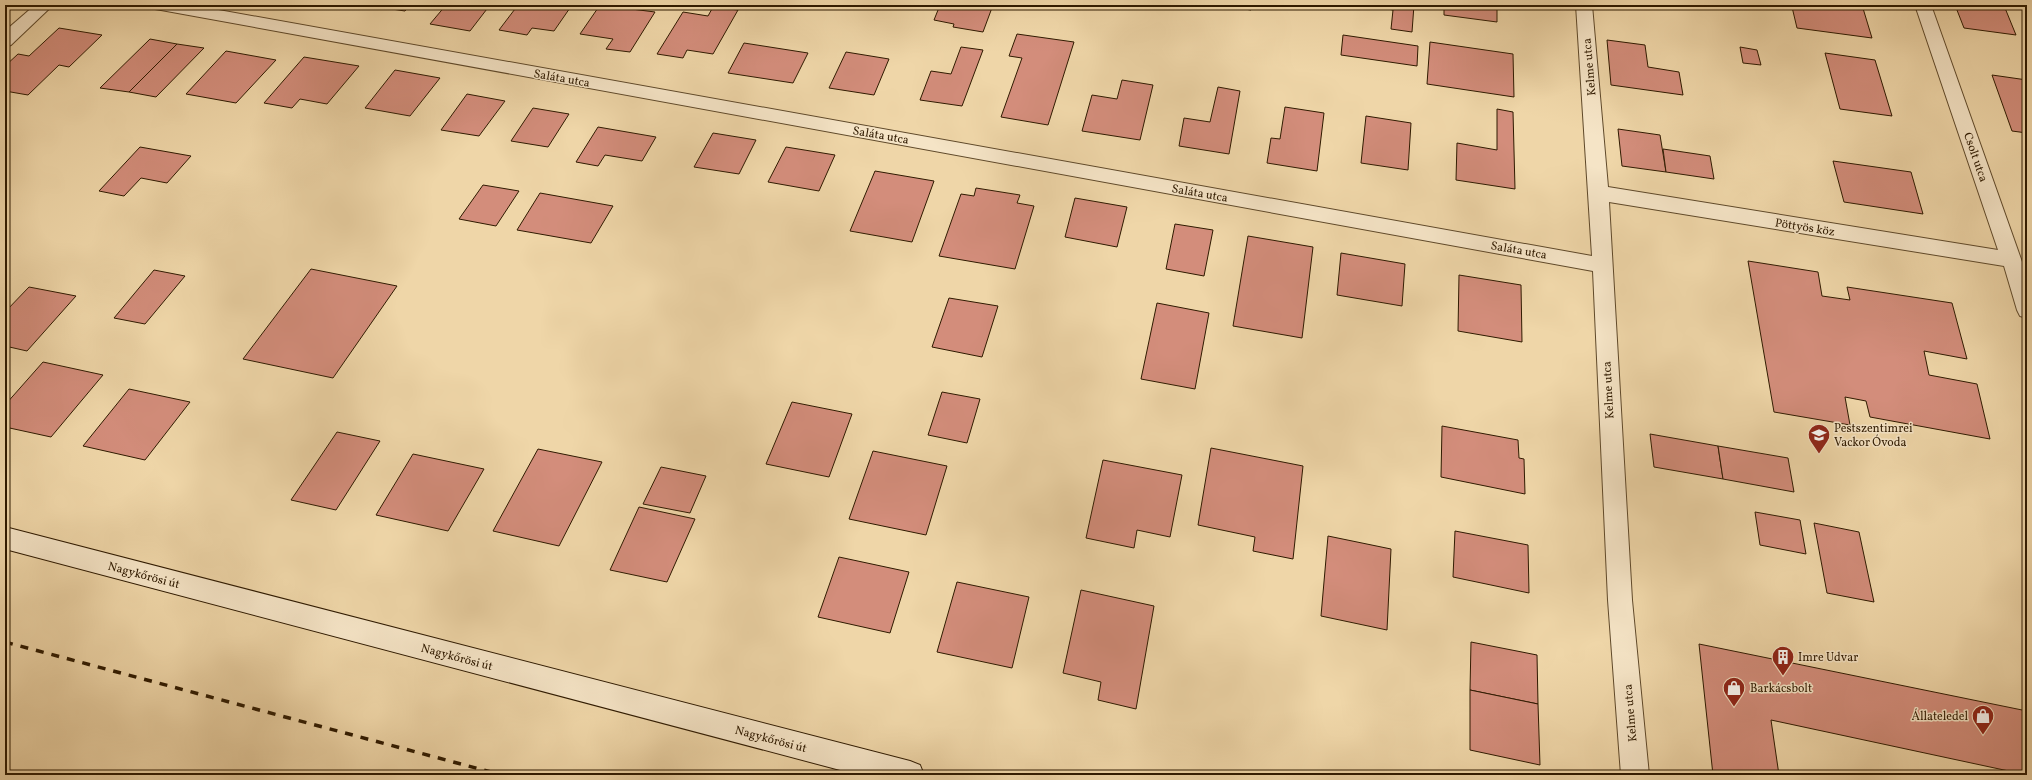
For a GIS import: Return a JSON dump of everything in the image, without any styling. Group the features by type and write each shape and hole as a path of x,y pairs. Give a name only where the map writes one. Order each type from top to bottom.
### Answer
{"street":[{"path":"5,41 45,5"},
{"name":"Saláta utca","path":"161,5 1601,265"},
{"name":"Kelme utca","path":"1584,5 1599,193 1601,265 1620,600 1635,775"},
{"name":"Csolt utca","path":"1923,5 2012,260 2027,310"},
{"name":"Pöttyös köz","path":"1599,193 2012,260"},
{"name":"Nagykőrösi út","path":"5,538 910,775"}],"building":[{"path":"365,5 410,5 405,11"},
{"path":"446,5 490,5 470,31 430,24"},
{"path":"518,5 572,5 554,31 532,28 527,35 499,30"},
{"path":"600,5 655,12 630,52 606,49 613,39 580,34"},
{"path":"940,5 993,5 983,32 953,27 954,24 934,20"},
{"path":"1217,5 1252,5 1251,10"},
{"path":"1363,5 1414,5 1412,32 1391,29 1393,10"},
{"path":"1444,5 1497,5 1497,22 1444,15"},
{"path":"1797,5 1862,5 1872,38 1797,28 1792,7 1798,8"},
{"path":"1955,5 1982,5 2005,8 2016,35 1964,28"},
{"path":"713,7 738,10 713,54 687,50 683,58 657,54 683,12 708,16"},
{"path":"59,28 102,35 69,67 59,65 28,95 5,91 5,66 18,54 29,56"},
{"path":"1017,34 1074,42 1048,125 1001,117 1022,58 1009,56"},
{"path":"1343,35 1418,46 1417,66 1341,55"},
{"path":"150,39 177,44 129,92 100,88"},
{"path":"1607,40 1645,45 1648,67 1679,72 1683,95 1611,85"},
{"path":"1430,42 1513,54 1514,97 1427,84"},
{"path":"744,43 808,53 793,83 728,73"},
{"path":"177,44 204,48 156,97 129,92"},
{"path":"961,47 983,50 962,106 920,100 931,71 951,74"},
{"path":"1740,47 1757,50 1761,65 1743,63"},
{"path":"226,51 276,60 236,103 186,94"},
{"path":"846,52 889,59 874,95 829,88"},
{"path":"1825,53 1875,60 1892,116 1840,109"},
{"path":"304,57 359,66 327,104 300,99 292,108 264,103"},
{"path":"395,70 440,78 410,116 365,108"},
{"path":"1992,75 2027,80 2027,133 2012,131"},
{"path":"1122,80 1153,85 1140,140 1082,131 1092,95 1117,99"},
{"path":"1218,87 1240,91 1229,154 1179,146 1184,118 1210,122"},
{"path":"467,94 505,101 479,136 441,130"},
{"path":"1285,107 1324,113 1317,171 1267,163 1271,138 1280,139"},
{"path":"533,108 569,114 548,147 511,141"},
{"path":"1497,109 1513,112 1515,189 1456,180 1457,143 1497,150"},
{"path":"1366,116 1411,123 1408,170 1361,163"},
{"path":"598,127 656,137 642,161 605,155 598,166 576,162"},
{"path":"1618,129 1660,135 1666,172 1622,166"},
{"path":"713,133 756,140 739,174 694,167"},
{"path":"140,147 191,156 167,183 141,178 124,196 99,191"},
{"path":"786,147 835,155 819,191 768,182"},
{"path":"1663,149 1710,156 1714,179 1666,172"},
{"path":"1833,161 1911,172 1923,214 1844,202"},
{"path":"875,171 934,181 912,242 850,231"},
{"path":"483,185 519,191 496,226 459,219"},
{"path":"976,188 1020,195 1017,203 1034,206 1015,269 939,256 961,194 974,196"},
{"path":"540,193 613,206 591,243 517,230"},
{"path":"1075,198 1127,207 1117,247 1065,237"},
{"path":"1175,224 1213,230 1204,276 1166,269"},
{"path":"1248,236 1313,247 1302,338 1233,326"},
{"path":"1341,253 1405,264 1402,306 1337,295"},
{"name":"Pestszentimrei Vackor Óvoda","path":"1748,261 1818,272 1822,296 1850,300 1847,287 1952,303 1967,359 1924,351 1929,375 1977,384 1990,439 1870,417 1866,401 1845,397 1850,425 1774,412"},
{"path":"311,269 397,286 333,378 243,359"},
{"path":"154,270 185,276 145,324 114,318"},
{"path":"1459,275 1521,285 1522,342 1458,331"},
{"path":"29,287 76,296 27,351 5,346 5,312"},
{"path":"949,298 998,306 982,357 932,347"},
{"path":"1157,303 1209,313 1195,389 1141,379"},
{"path":"43,362 103,375 51,437 5,427 5,405"},
{"path":"129,389 190,402 145,460 83,446"},
{"path":"942,392 980,399 967,443 928,435"},
{"path":"792,402 852,414 829,477 766,464"},
{"path":"1442,426 1518,440 1519,458 1524,459 1525,494 1441,477"},
{"path":"337,432 380,441 336,510 291,500"},
{"path":"1650,434 1718,446 1723,479 1654,467"},
{"path":"1718,446 1788,458 1794,492 1723,479"},
{"path":"1211,448 1303,466 1293,559 1253,551 1255,537 1198,525"},
{"path":"538,449 602,462 559,546 493,531"},
{"path":"873,451 947,466 926,535 849,519"},
{"path":"413,454 484,469 448,531 376,515"},
{"path":"1103,460 1182,475 1170,537 1137,530 1134,548 1086,538"},
{"path":"661,467 706,476 690,513 643,504"},
{"path":"639,507 695,519 667,582 610,570"},
{"path":"1755,512 1800,520 1806,554 1760,545"},
{"path":"1814,523 1859,532 1874,602 1827,593"},
{"path":"1455,531 1528,545 1529,593 1453,577"},
{"path":"1328,536 1391,549 1387,630 1321,616"},
{"path":"839,557 909,572 890,633 818,617"},
{"path":"957,582 1029,597 1012,668 937,652"},
{"path":"1081,590 1154,606 1136,709 1098,700 1101,682 1063,673"},
{"path":"1471,642 1537,655 1538,704 1470,690"},
{"name":"Imre Udvar","path":"1699,644 2027,711 2027,775 2018,775 2018,773 1771,720 1779,775 1713,775"},
{"path":"1470,690 1538,704 1540,765 1470,750"}],"railway":[{"path":"5,642 502,775"}],"place":[{"name":"Pestszentimrei Vackor Óvoda","path":"1819,454"},
{"name":"Imre Udvar","path":"1783,676"},
{"name":"Barkácsbolt","path":"1734,708"},
{"name":"Állateledel","path":"1983,736"}]}
